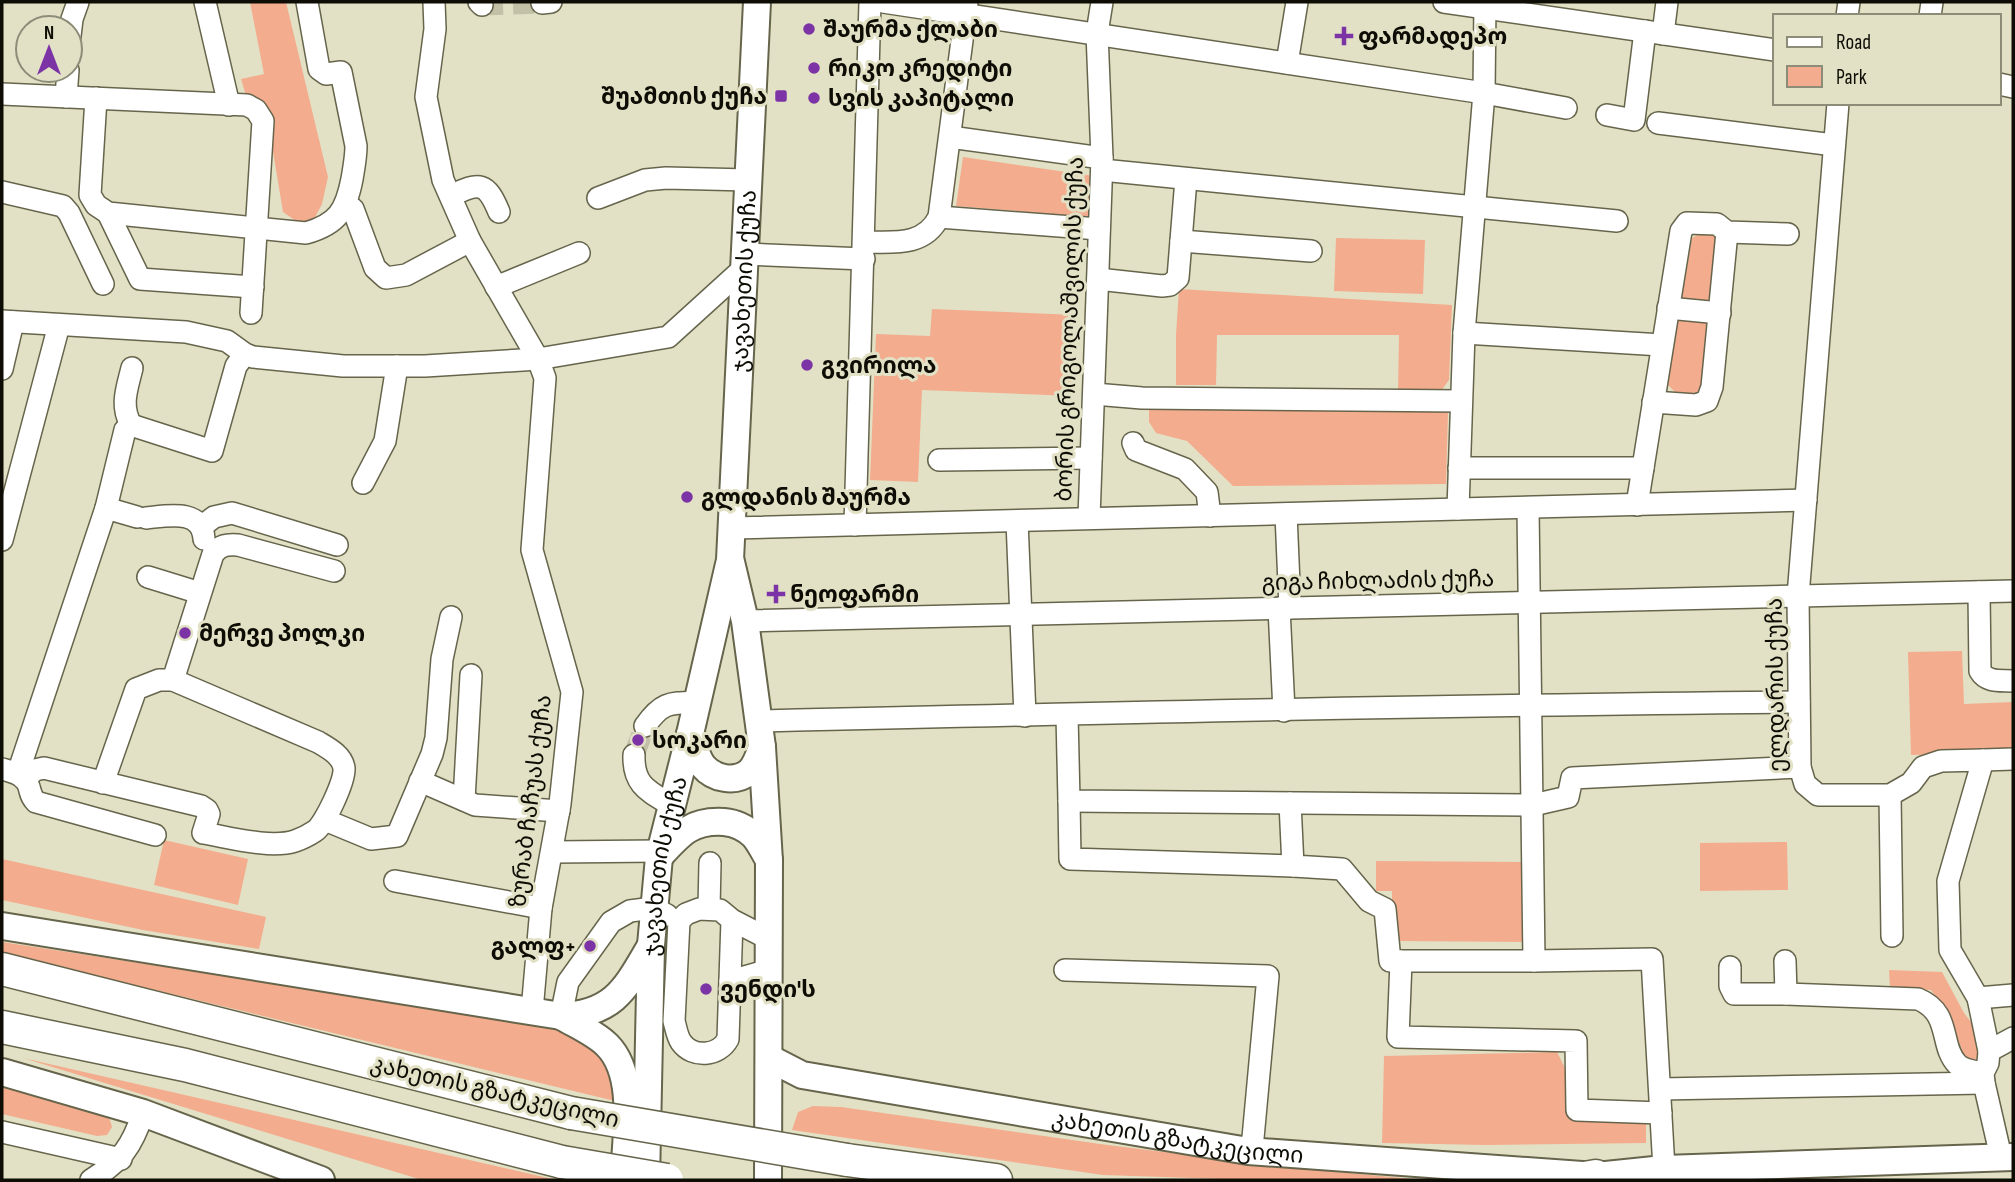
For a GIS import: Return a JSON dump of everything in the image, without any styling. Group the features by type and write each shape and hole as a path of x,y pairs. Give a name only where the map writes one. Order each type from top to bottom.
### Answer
{"highway":[{"name":"კახეთის გზატკეცილი","path":"2,969 571,1113 847,1160 996,1180"},
{"path":"4,1028 185,1065 562,1162 667,1180"}],"main road":[{"name":"ჯავახეთის ქუჩა","path":"646,1180 651,945 659,854 698,702 730,560 757,2"},
{"name":"ჯავახეთის ქუჩა","path":"730,560 745,621 762,747 769,861 768,1180"},
{"path":"690,734 703,766 715,776 725,778 748,773 762,747"},
{"path":"659,854 678,835 692,826 704,822 719,822 744,828 754,836 769,861"},
{"path":"2,926 561,1016 580,1016 599,1010 612,1002 626,989 651,945"},
{"path":"561,1016 605,1042 621,1063 627,1089 624,1180"},
{"name":"კახეთის გზატკეცილი","path":"769,1058 802,1075 1248,1152 1584,1178 1664,1169 2007,1157"},
{"path":"2,1072 143,1113 308,1178"}],"street":[{"path":"205,2 229,105"},
{"path":"96,98 90,195 96,205 108,213 306,233 320,229 334,221 346,204 356,156 354,128 341,72 326,74 319,69 307,2"},
{"name":"ზურაბ ჩაჩუას ქუჩა","path":"434,2 435,29 426,97 443,180 470,242 538,359 545,378 532,550 572,692 559,811 541,908 533,1011"},
{"path":"855,525 870,2"},
{"path":"883,2 966,8 1097,33 1566,108"},
{"name":"ბორის გრიგოლაშვილის ქუჩა","path":"732,528 1089,518 1102,164 1097,33 1102,2"},
{"path":"1287,63 1297,2"},
{"path":"1444,2 1485,5 1773,50"},
{"path":"1607,115 1634,120 1654,33 1667,2"},
{"path":"1458,509 1464,333 1484,93 1485,5"},
{"path":"2,369 7,321 196,334 228,341 244,354 343,366 538,359 668,337 745,261 864,250 906,243 934,228 939,217 966,8"},
{"path":"66,97 67,84"},
{"path":"2,94 247,105 256,110 263,121 251,313"},
{"name":"ელდარის ქუჩა","path":"1838,105 1798,596 1800,767 1805,784 1818,795 1890,795"},
{"path":"1658,123 1834,145"},
{"path":"950,137 1186,179 1616,221"},
{"path":"598,198 645,180 666,177 748,180"},
{"path":"1098,279 1170,285 1178,278 1186,179"},
{"path":"451,196 469,188 486,188 491,192 499,212"},
{"path":"2,192 63,206 69,213 103,284"},
{"path":"346,204 352,209 375,268 386,278 406,275 470,242"},
{"path":"108,213 140,279 253,287"},
{"path":"939,217 1100,229"},
{"path":"1637,505 1681,231 1687,223 1717,224 1727,232 1788,234"},
{"path":"1653,402 1696,405 1707,401 1712,387 1727,232"},
{"path":"1181,242 1311,251"},
{"path":"496,287 579,253"},
{"path":"1668,308 1720,313"},
{"path":"2,540 6,506 59,325"},
{"path":"1464,333 1662,345"},
{"path":"132,368 124,401 126,416 131,425 212,451 236,366 244,354"},
{"path":"363,484 385,441 397,366"},
{"path":"1094,394 1142,398 1461,401"},
{"path":"15,774 106,508 125,430 131,425"},
{"path":"1133,443 1136,450 1185,469 1208,492 1210,516"},
{"path":"939,460 1091,458"},
{"path":"1459,468 1643,468"},
{"path":"1089,518 1806,500"},
{"path":"106,508 142,517 183,515 197,521 207,545 214,552"},
{"path":"1528,508 1534,961"},
{"path":"201,527 214,517 232,513 337,545"},
{"path":"1284,711 1286,514"},
{"path":"1017,521 1025,716"},
{"path":"173,680 214,552 227,544 238,545 334,571"},
{"path":"148,578 200,593"},
{"name":"გიგა ჩიხლაძის ქუჩა","path":"745,621 2013,591"},
{"path":"1979,592 1980,671 1983,677 1990,680 2013,681"},
{"path":"325,820 371,839 397,836 432,754 436,738 442,659 451,617"},
{"path":"464,800 471,675"},
{"path":"15,774 44,768 103,783 201,806 209,814 203,833 265,843 293,842 316,831 325,820 343,778 344,767 337,755 318,742 173,680 159,680 135,689 103,783"},
{"path":"645,726 657,709 676,703 698,702"},
{"path":"757,720 1531,704 1799,702"},
{"path":"1067,715 1070,859 1342,869 1369,901 1385,909 1390,961 1652,959 1664,1169"},
{"path":"634,755 634,768 643,789 671,805"},
{"path":"1892,936 1890,795 1911,783 1923,767 1941,761 2013,759"},
{"path":"1983,760 1948,881 1950,950 1978,998 1989,1051 1984,1078 2007,1157"},
{"path":"1069,801 1533,805 1568,797 1572,778 1800,767"},
{"path":"15,774 29,783 30,794 36,802 155,835"},
{"path":"420,780 475,805 559,811"},
{"path":"1290,803 1293,866"},
{"path":"553,852 659,854"},
{"path":"709,908 710,863"},
{"path":"395,881 541,908"},
{"path":"561,1016 568,982 611,922 630,911 653,908 679,921"},
{"path":"732,920 728,1039 724,1047 715,1053 699,1054 683,1045 674,1021 679,921 686,914 709,908 720,910 732,920 769,940"},
{"path":"1401,961 1398,1037 1576,1041 1577,1110 1661,1113"},
{"path":"1785,961 1786,994"},
{"path":"1730,967 1730,986 1734,994 1918,999 1928,1003 1936,1011 1957,1064 1984,1078"},
{"path":"730,981 769,970"},
{"path":"1065,970 1268,976 1253,1138 1248,1152"},
{"path":"1978,998 2013,995"},
{"path":"1989,1051 2013,1038"},
{"path":"1660,1089 1984,1078"},
{"path":"91,1180 121,1159 135,1136 143,1113"},
{"path":"2,1132 121,1159"}],"green space":[{"path":"250,2 286,2 328,177 322,204 313,221 296,221 283,212 267,115 247,99 241,79 264,74"},
{"path":"963,157 1094,176 1090,217 956,206"},
{"path":"1713,233 1717,240 1702,383 1699,392 1678,395 1667,384 1692,238 1699,234"},
{"path":"1336,238 1425,240 1423,294 1334,291"},
{"path":"1179,289 1452,305 1449,380 1441,391 1398,391 1399,335 1217,335 1216,385 1176,385"},
{"path":"932,309 1076,315 1073,396 922,390 918,482 870,480 876,334 930,336"},
{"path":"1149,407 1397,412 1398,407 1442,408 1448,413 1446,484 1233,486 1187,441 1156,433 1149,422"},
{"path":"1962,651 1964,704 2013,702 2013,752 1911,755 1908,652"},
{"path":"164,840 248,859 238,905 154,885"},
{"path":"1787,842 1788,890 1700,891 1700,843"},
{"path":"2,859 266,917 259,949 143,930 2,900"},
{"path":"1376,861 1526,862 1526,942 1392,941 1392,891 1376,891"},
{"path":"2,942 538,1024 584,1040 611,1067 615,1101 2,953"},
{"path":"1889,970 1942,972 1964,1013 1981,1035 1981,1058 1966,1060 1948,1014 1931,990 1890,988"},
{"path":"1557,1052 1570,1078 1572,1121 1643,1121 1646,1124 1646,1143 1382,1143 1384,1056"},
{"path":"23,1058 557,1180 422,1180"},
{"path":"2,1084 109,1117 112,1127 107,1135 97,1136 2,1114"},
{"path":"813,1106 841,1107 1293,1168 1425,1180 1253,1180 1103,1175 792,1130 798,1112"}],"tunnel":[{"path":"482,5 542,3"},
{"path":"634,755 645,726"}],"place":[{"name":"შაურმა ქლაბი","path":"809,29"},
{"name":"ფარმადეპო","path":"1344,36"},
{"name":"რიკო კრედიტი","path":"814,68"},
{"name":"შუამთის ქუჩა","path":"781,96"},
{"name":"სვის კაპიტალი","path":"814,98"},
{"name":"გვირილა","path":"807,365"},
{"name":"გლდანის შაურმა","path":"687,497"},
{"name":"ნეოფარმი","path":"776,594"},
{"name":"მერვე პოლკი","path":"185,633"},
{"name":"სოკარი","path":"638,740"},
{"name":"გალფ+","path":"590,946"},
{"name":"ვენდი'ს","path":"706,989"}]}
